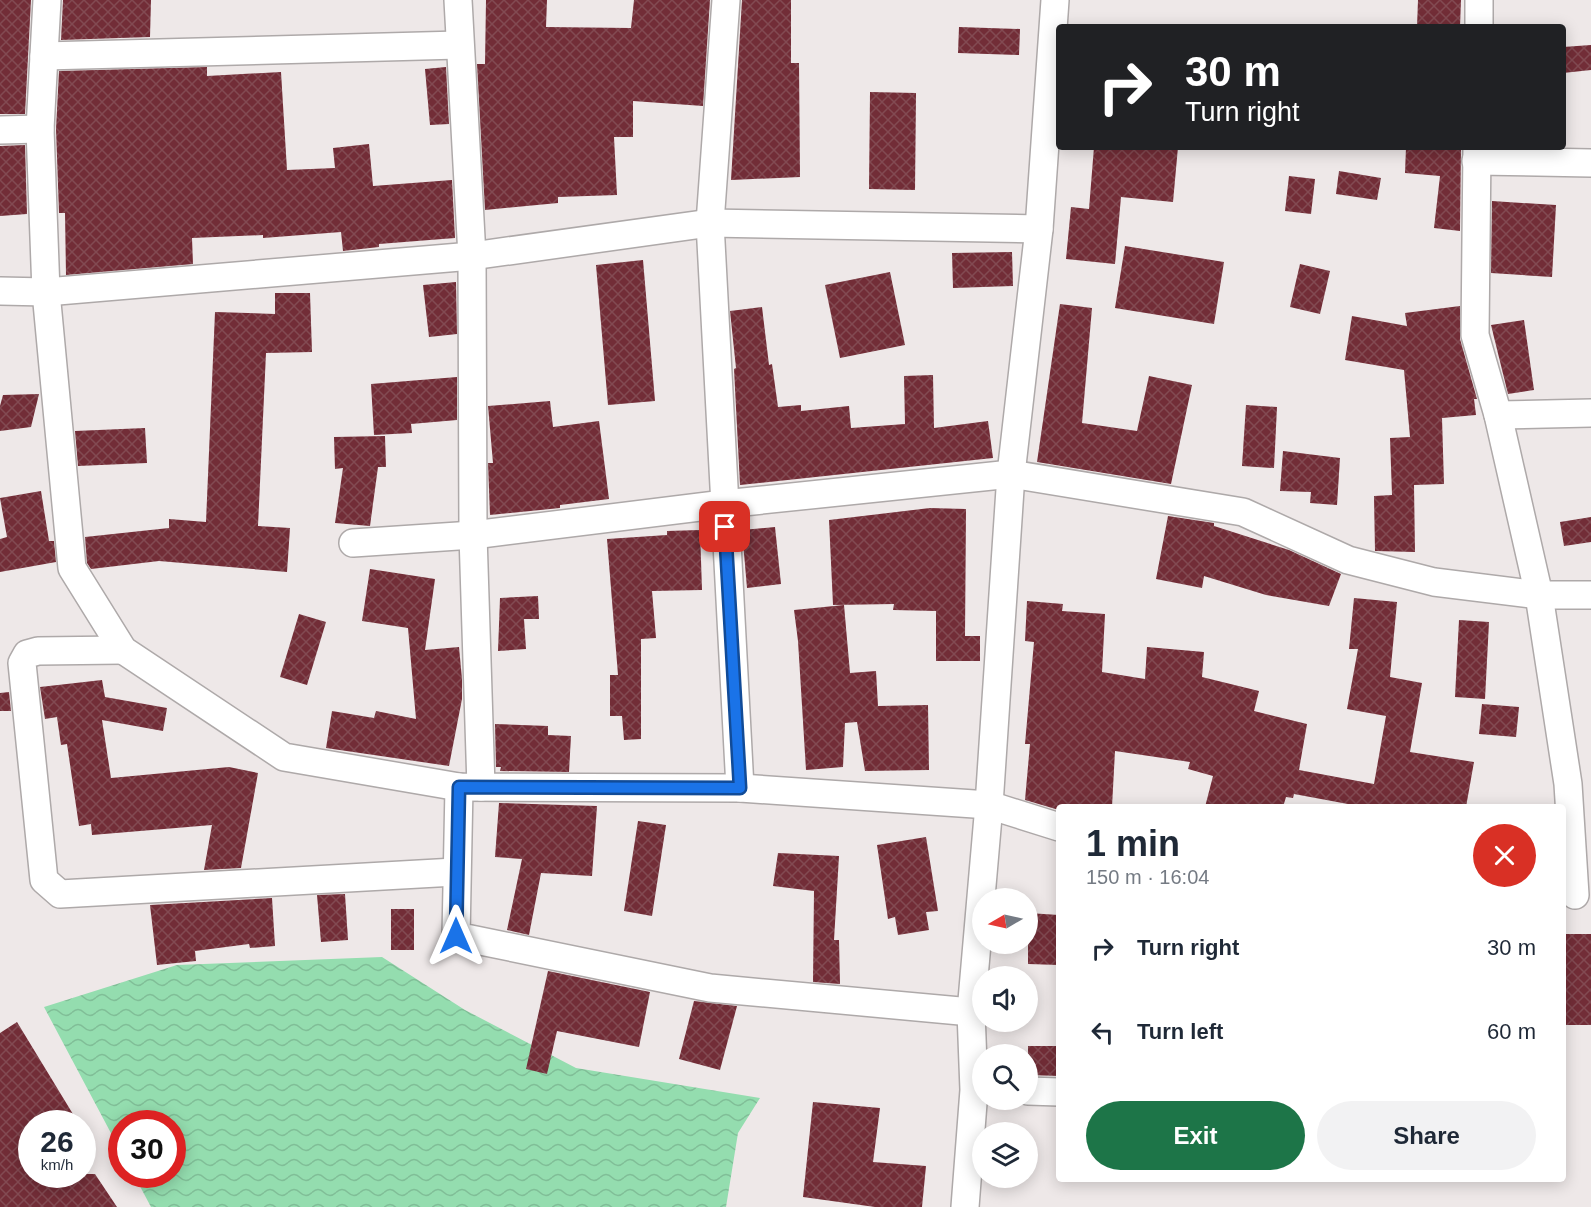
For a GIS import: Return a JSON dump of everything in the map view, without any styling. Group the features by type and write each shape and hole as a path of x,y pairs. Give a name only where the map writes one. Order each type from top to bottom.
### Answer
{"street":[{"path":"47,0 40,129 46,291 72,568 123,650 284,757 470,787 740,788 989,805 1056,826"},
{"path":"458,0 472,256 473,536 470,787 456,872 456,936 710,988 971,1012"},
{"path":"726,0 710,222 740,788"},
{"path":"974,1044 971,1012 989,805 1011,474 1039,228 1055,0"},
{"path":"1479,0 1479,24"},
{"path":"44,56 459,45"},
{"path":"0,130 40,129"},
{"path":"1576,897 1568,784 1539,595 1498,415 1475,335 1477,154 1591,163"},
{"path":"0,291 46,291 472,256 710,222 1039,228"},
{"path":"1498,415 1591,414"},
{"path":"353,543 473,536 724,504 1011,474 1243,512 1348,560 1434,582 1539,595 1591,595"},
{"path":"123,650 38,651 27,654 22,663 44,880 60,894 456,872"},
{"path":"1038,1091 1056,1092"},
{"path":"964,1207 976,1110"}],"water":[{"path":"382,957 465,1010 576,1068 760,1098 738,1133 726,1207 151,1207 141,1188 186,1188 186,1110 108,1110 108,1128 44,1007 177,965"}],"building":[{"path":"0,0 31,0 25,114 0,114"},
{"path":"63,0 151,0 150,37 61,40"},
{"path":"486,0 547,0 546,27 631,28 634,0 710,0 703,106 633,101 633,137 614,137 617,195 558,197 558,203 485,210 477,64 485,64"},
{"path":"742,0 791,0 791,63 799,63 800,177 731,180"},
{"path":"1418,0 1461,0 1460,24 1417,24"},
{"path":"959,27 1020,29 1019,55 958,53"},
{"path":"1591,45 1591,70 1566,73 1566,47"},
{"path":"207,67 207,76 281,72 287,170 335,168 333,148 369,144 373,186 452,180 455,238 379,244 379,247 343,251 341,232 263,238 263,235 192,238 193,264 66,275 65,213 59,213 56,129 59,71"},
{"path":"446,67 449,124 430,125 425,69"},
{"path":"870,92 916,93 915,190 869,189"},
{"path":"25,145 27,214 0,216 0,146"},
{"path":"1094,150 1178,150 1173,202 1121,197 1115,264 1066,259 1071,207 1089,209"},
{"path":"1406,150 1461,150 1460,231 1434,228 1440,176 1405,173"},
{"path":"1339,171 1381,178 1377,200 1336,194"},
{"path":"1289,176 1315,179 1311,214 1285,211"},
{"path":"1492,201 1556,205 1552,277 1491,273"},
{"path":"1125,246 1224,262 1214,324 1115,308"},
{"path":"1012,252 1013,286 953,288 952,253"},
{"path":"643,260 655,401 608,405 596,265"},
{"path":"1300,264 1330,271 1320,314 1290,307"},
{"path":"890,272 905,345 840,358 825,285"},
{"path":"456,282 457,334 429,337 423,285"},
{"path":"275,293 310,293 312,352 266,353 258,526 290,528 287,572 159,561 91,569 87,563 85,537 169,528 169,519 206,522 215,312 275,314"},
{"path":"1060,304 1092,308 1082,423 1137,431 1149,376 1192,385 1171,484 1037,462"},
{"path":"1460,306 1460,339 1477,399 1474,399 1476,415 1442,418 1444,484 1414,485 1415,552 1375,551 1374,496 1392,495 1390,438 1410,437 1404,370 1345,360 1352,316 1407,326 1405,313"},
{"path":"762,307 769,365 772,364 778,407 801,405 801,411 849,406 851,428 905,424 904,376 933,375 934,428 988,421 993,458 740,485 734,369 736,368 730,311"},
{"path":"1524,320 1534,390 1508,394 1491,325"},
{"path":"457,377 457,420 411,424 412,433 374,435 371,384"},
{"path":"39,394 31,427 0,431 0,406 3,395"},
{"path":"550,401 553,427 599,421 609,499 560,505 560,508 490,515 488,463 493,463 488,406"},
{"path":"1246,405 1277,407 1274,468 1242,466"},
{"path":"145,428 147,463 78,466 75,431"},
{"path":"385,436 386,467 378,467 370,526 335,523 343,468 335,469 334,437"},
{"path":"1283,451 1340,458 1337,505 1310,503 1311,492 1280,491"},
{"path":"41,491 49,541 54,541 56,562 0,572 0,539 7,537 0,498"},
{"path":"930,508 966,509 965,636 980,636 980,661 936,661 936,611 893,610 894,604 833,605 829,520"},
{"path":"1168,516 1214,523 1214,526 1289,550 1341,574 1329,606 1266,595 1204,576 1202,588 1156,579"},
{"path":"1591,517 1591,542 1564,546 1560,522"},
{"path":"775,527 781,584 747,588 742,530"},
{"path":"700,530 702,590 652,591 656,638 641,639 641,739 624,740 622,716 610,716 610,675 618,675 607,539 667,535 667,531"},
{"path":"370,569 435,579 425,650 459,647 462,679 462,699 449,766 326,748 332,711 374,718 376,711 416,719 408,628 362,621"},
{"path":"538,596 539,619 524,619 526,649 498,651 500,598"},
{"path":"1354,598 1397,602 1390,677 1422,683 1410,752 1474,762 1467,804 1348,804 1294,794 1293,798 1286,797 1284,804 1206,804 1213,776 1188,769 1190,762 1115,751 1112,804 1056,804 1056,809 1025,800 1030,744 1025,744 1034,642 1025,641 1027,601 1063,604 1062,611 1105,614 1102,672 1145,679 1147,647 1204,652 1202,677 1259,691 1254,711 1307,724 1299,770 1374,784 1386,716 1347,709 1358,649 1349,649"},
{"path":"844,605 850,673 876,671 878,706 928,705 929,770 865,771 857,722 845,723 843,767 806,770 794,610"},
{"path":"299,614 326,622 307,685 280,677"},
{"path":"1459,620 1489,622 1485,699 1455,697"},
{"path":"102,680 105,697 167,708 163,731 102,720 111,778 229,767 258,773 241,868 204,870 212,825 92,835 91,824 79,826 67,744 61,745 57,717 45,719 40,687"},
{"path":"9,692 11,711 0,711 0,693"},
{"path":"1482,704 1519,707 1516,737 1479,734"},
{"path":"495,724 548,726 548,735 571,736 569,772 500,771 501,767 496,767"},
{"path":"499,803 597,806 592,876 541,873 529,935 507,930 522,859 495,857"},
{"path":"638,821 666,825 652,916 624,911"},
{"path":"926,837 938,911 926,912 929,930 898,935 895,917 888,919 877,845"},
{"path":"778,853 839,856 834,940 839,940 840,984 813,982 814,891 773,886"},
{"path":"345,894 348,940 321,942 317,895"},
{"path":"272,898 275,946 250,948 249,944 195,951 196,961 157,965 150,905"},
{"path":"391,909 414,909 414,950 391,950"},
{"path":"1038,914 1056,915 1056,965 1028,964 1028,954 1038,954"},
{"path":"1566,934 1591,934 1591,1025 1566,1025"},
{"path":"548,971 650,992 639,1047 557,1031 547,1074 526,1069"},
{"path":"694,1001 737,1006 720,1070 679,1059"},
{"path":"17,1022 70,1110 18,1110 18,1188 96,1188 96,1176 117,1207 0,1207 0,1033"},
{"path":"1038,1046 1056,1046 1056,1076 1038,1075"},
{"path":"813,1102 880,1108 873,1162 926,1166 922,1207 875,1207 803,1197"}],"route":[{"path":"456,936 459,787 740,788 725,527"}]}
